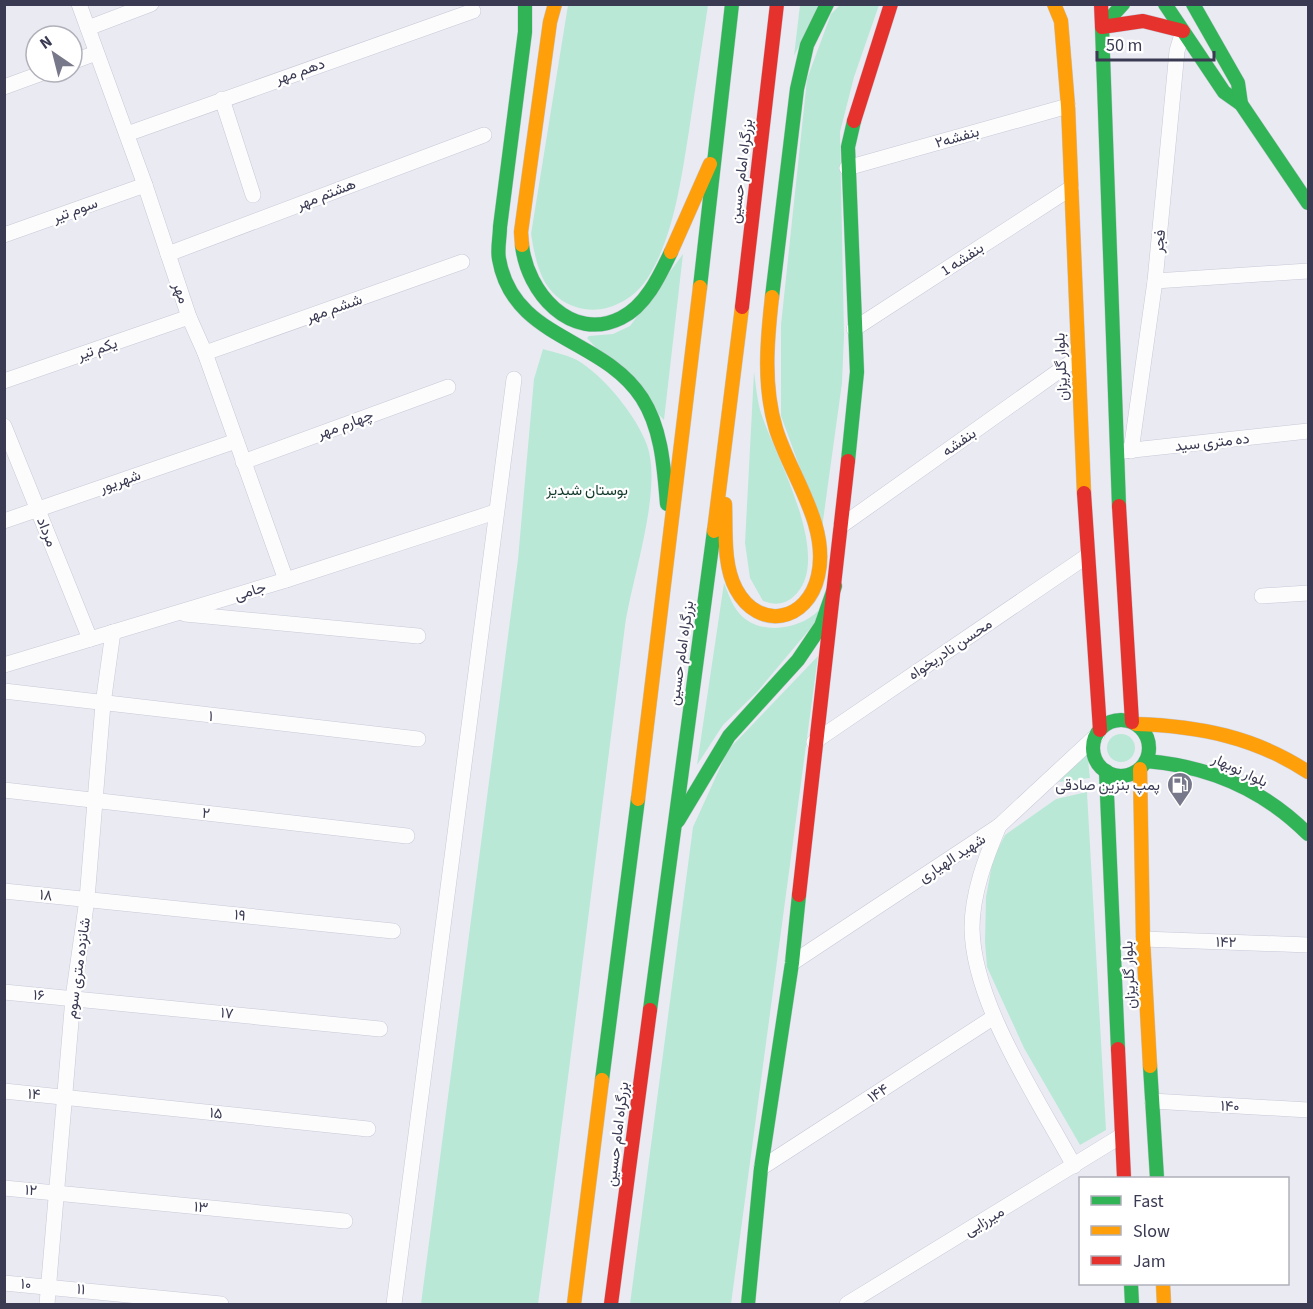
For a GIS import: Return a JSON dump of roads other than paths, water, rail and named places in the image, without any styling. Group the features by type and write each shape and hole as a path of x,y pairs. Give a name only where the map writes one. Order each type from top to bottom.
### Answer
{"main road":[{"path":"525,4 525,32 500,227 501,267 512,294 536,323 609,363 642,397 662,455 670,544"},
{"path":"555,4 549,22 525,198 521,251 533,287 552,307 576,321 589,323 614,320 637,307 664,270 716,150"},
{"name":"بزرگراه امام حسین","path":"574,1305 670,544 732,4"},
{"name":"بزرگراه امام حسین","path":"611,1305 722,474 777,4"},
{"path":"722,474 729,564 734,586 753,611 770,616 786,616 798,610 810,598 816,586 820,560 810,515 780,443 771,412 767,351 798,90 807,46 827,4"},
{"path":"748,1305 761,1168 792,963 814,742 835,586 857,372 847,168 852,126 859,99 891,4"},
{"name":"بلوار گلریزان","path":"1054,4 1061,21 1068,106 1077,358 1099,732"},
{"path":"1061,4 1061,21"},
{"path":"1101,4 1134,723"},
{"path":"1102,27 1123,4"},
{"path":"1165,4 1224,92 1242,104 1308,203"},
{"path":"1194,4 1238,83 1242,104"},
{"path":"1102,27 1123,20 1144,19 1183,32"},
{"path":"674,828 729,736 798,660 821,626 835,586"},
{"path":"1115,721 1134,723 1142,729 1149,744 1143,765 1119,776 1106,771 1095,759 1094,742 1099,732 1115,721"},
{"name":"بلوار نوبهار","path":"1134,723 1181,726 1228,735 1275,752 1308,772"},
{"name":"بلوار گلریزان","path":"1143,765 1143,939 1157,1177"},
{"name":"بلوار نوبهار","path":"1143,765 1190,766 1227,779 1275,805 1308,834"},
{"name":"بلوار گلریزان","path":"1106,771 1124,1177"},
{"path":"1131,1285 1132,1305"},
{"path":"1163,1285 1164,1305"}],"street":[{"name":"مهر","path":"79,4 145,184 189,317 205,353 286,580"},
{"path":"87,28 151,4"},
{"name":"دهم مهر","path":"127,134 473,11"},
{"name":"فجر","path":"1123,452 1155,282 1177,51 1183,32"},
{"path":"84,58 96,53"},
{"path":"4,87 24,80"},
{"path":"222,99 253,195"},
{"name":"بنفشه۲","path":"847,168 1068,106"},
{"name":"هشتم مهر","path":"168,254 484,135"},
{"name":"سوم تیر","path":"4,235 145,184"},
{"name":"بنفشه 1","path":"854,329 1071,188"},
{"name":"ششم مهر","path":"205,353 462,262"},
{"path":"1155,282 1308,271"},
{"name":"یکم تیر","path":"4,381 189,317"},
{"name":"بنفشه","path":"841,526 1077,358"},
{"path":"394,1305 514,379"},
{"name":"چهارم مهر","path":"243,462 448,387"},
{"name":"مرداد","path":"4,426 90,639"},
{"name":"ده متری سید","path":"1123,452 1308,431"},
{"name":"شهریور","path":"4,521 236,441"},
{"name":"جامی","path":"4,665 286,580 495,513"},
{"name":"محسن نادریخواه","path":"814,742 1087,556"},
{"path":"1262,596 1308,593"},
{"path":"176,613 418,636"},
{"name":"شانزده متری سوم","path":"46,1305 57,1193 63,1096 73,998 87,900 103,704 113,632"},
{"name":"۱","path":"4,691 417,738"},
{"name":"شهید الهیاری","path":"792,963 999,826 1099,732"},
{"name":"۲","path":"4,790 407,836"},
{"path":"999,826 984,862 972,926 975,963 994,1017 1074,1166"},
{"name":"۱۸","path":"4,891 87,900"},
{"name":"۱۹","path":"87,900 393,931"},
{"name":"۱۴۲","path":"1143,939 1308,945"},
{"name":"۱۶","path":"4,992 73,998"},
{"name":"۱۷","path":"73,998 380,1029"},
{"name":"۱۴۴","path":"761,1168 994,1017"},
{"name":"۱۴","path":"4,1091 63,1096"},
{"name":"۱۵","path":"63,1096 368,1129"},
{"name":"۱۴۰","path":"1152,1101 1308,1110"},
{"name":"میرزایی","path":"847,1305 1121,1136"},
{"name":"۱۲","path":"4,1188 57,1193"},
{"name":"۱۳","path":"57,1193 345,1221"},
{"name":"۱۰","path":"4,1283 48,1286"},
{"name":"۱۱","path":"48,1286 221,1305"}],"place":[{"name":"پمپ بنزین صادقی","path":"1180,808"}],"park label":[{"name":"بوستان شبدیز","path":"587,490"}]}
